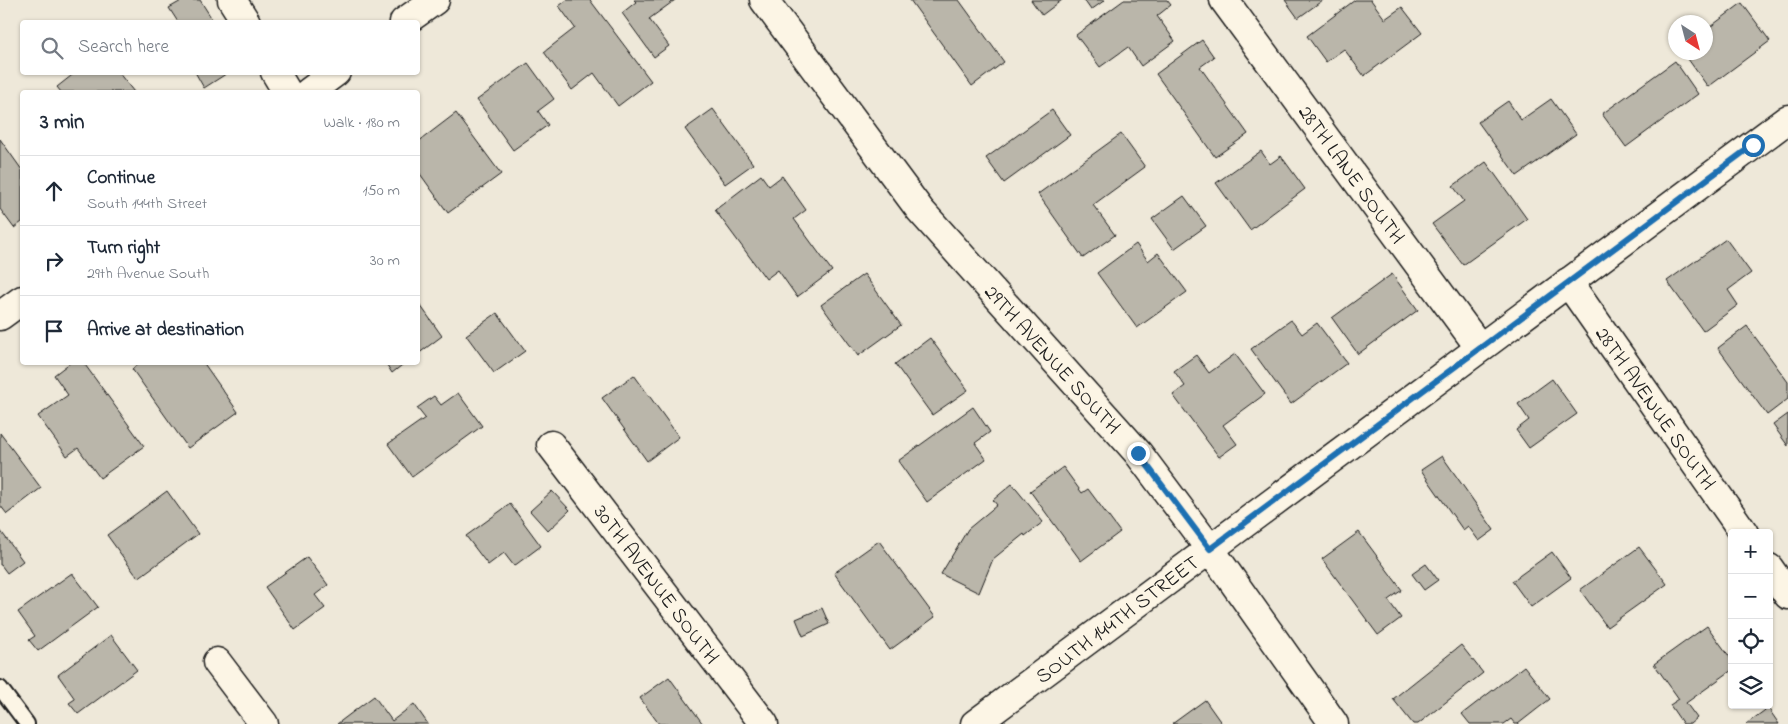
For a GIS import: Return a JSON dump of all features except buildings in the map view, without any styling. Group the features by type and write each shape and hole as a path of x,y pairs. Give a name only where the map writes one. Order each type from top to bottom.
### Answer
{"street":[{"path":"232,0 245,20"},
{"path":"407,20 435,0"},
{"name":"29TH AVENUE SOUTH","path":"764,0 920,210 1138,453 1210,549 1334,724"},
{"name":"28TH LANE SOUTH","path":"1224,0 1480,348"},
{"path":"277,75 286,90"},
{"path":"312,90 332,75"},
{"name":"SOUTH 144TH STREET","path":"975,724 1788,119"},
{"name":"28TH AVENUE SOUTH","path":"1568,282 1741,529"},
{"path":"0,316 20,301"},
{"name":"30TH AVENUE SOUTH","path":"551,445 764,724"},
{"path":"1773,574 1788,595"},
{"path":"217,662 264,724"}],"lane":[{"path":"0,688 27,724"}],"route":[{"path":"1138,453 1210,549 1753,145"}]}
